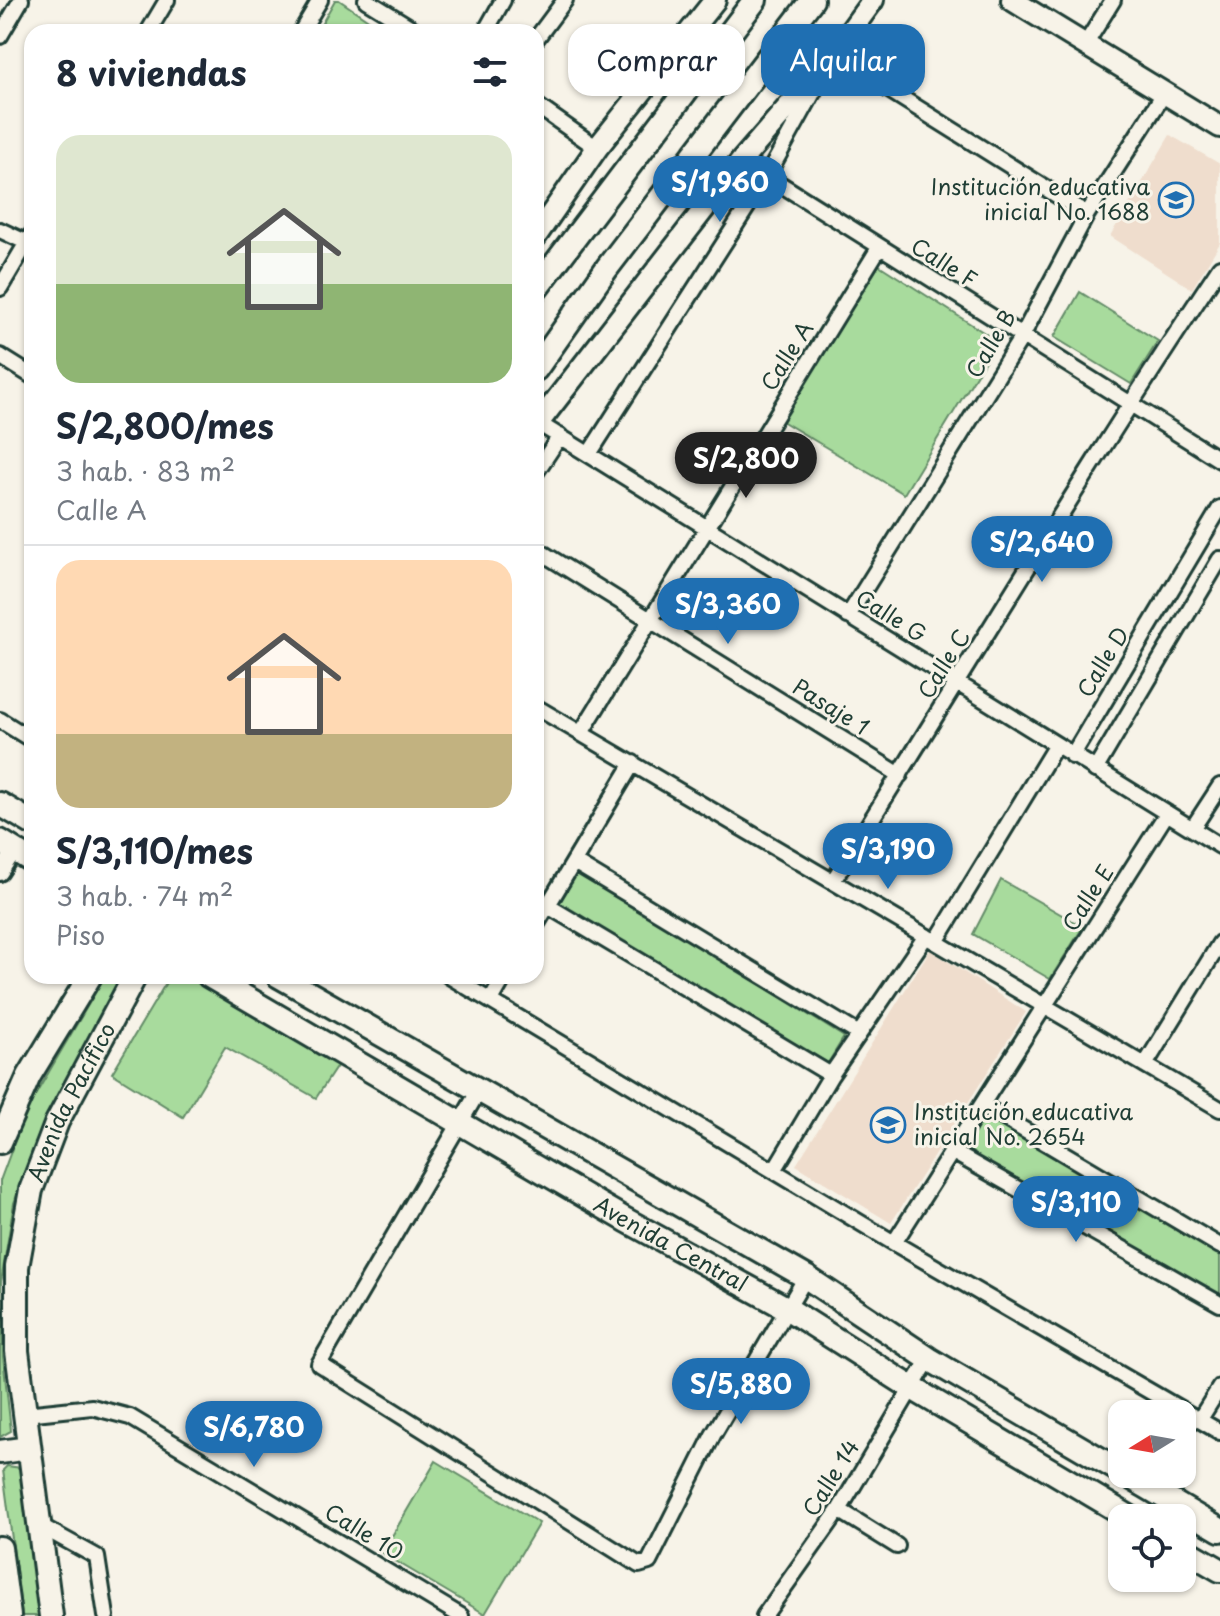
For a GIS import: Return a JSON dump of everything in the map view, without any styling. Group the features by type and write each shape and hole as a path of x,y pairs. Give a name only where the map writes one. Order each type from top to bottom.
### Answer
{"main road":[{"path":"544,224 597,148 715,0"},
{"path":"544,278 755,0"},
{"path":"544,358 607,268 812,0"},
{"path":"856,24 873,0"},
{"path":"1012,0 1220,127"},
{"path":"544,415 742,160 797,96"},
{"path":"0,804 24,818"},
{"name":"Avenida Pacífico","path":"0,1142 29,1076 85,984"},
{"name":"Avenida Pacífico","path":"51,1616 14,1310 17,1267 31,1190 57,1122 131,984"},
{"name":"Avenida Central","path":"223,984 626,1220 788,1309 912,1388 1108,1504"},
{"name":"Avenida Central","path":"293,984 806,1277 929,1359 1108,1464"},
{"path":"0,1452 29,1448"},
{"name":"Avenida Central","path":"1149,1488 1220,1530"},
{"path":"0,1548 9,1616"},
{"path":"1196,1556 1220,1570"}],"street":[{"path":"0,36 21,0"},
{"path":"153,24 167,0"},
{"path":"306,24 320,0"},
{"path":"366,0 405,24"},
{"path":"490,24 503,0"},
{"path":"544,28 565,0"},
{"path":"1085,45 1113,0"},
{"name":"Calle B","path":"848,616 1021,338 1087,214 1165,92"},
{"path":"589,454 767,176 811,96"},
{"path":"898,96 1087,214"},
{"path":"544,111 597,148"},
{"name":"Calle F","path":"742,160 1021,338 1131,402 1220,460"},
{"path":"0,230 24,238"},
{"name":"Calle A","path":"581,733 879,248"},
{"path":"0,288 24,250"},
{"name":"Calle C","path":"833,881 958,685 1131,402 1220,267"},
{"path":"0,356 24,371"},
{"name":"Calle G","path":"544,428 1220,846"},
{"path":"544,460 560,436"},
{"name":"Calle D","path":"1072,756 1220,508"},
{"name":"Pasaje 1","path":"544,554 900,775"},
{"path":"1095,770 1218,568"},
{"path":"544,712 1220,1109"},
{"path":"0,720 24,735"},
{"path":"775,1169 831,1075 931,939 1056,745"},
{"path":"544,912 633,763"},
{"path":"1192,829 1220,786"},
{"name":"Calle E","path":"1045,1006 1167,813"},
{"path":"0,873 16,850"},
{"path":"574,862 859,1034"},
{"path":"548,906 831,1075"},
{"path":"1145,1065 1220,943"},
{"path":"463,984 894,1243 1220,1432"},
{"path":"491,1000 500,984"},
{"path":"894,1243 1045,1006"},
{"path":"478,1092 319,1364 639,1565 649,1562 713,1435 806,1277"},
{"path":"982,1105 1220,1246"},
{"path":"951,1151 1220,1304"},
{"name":"Calle 14","path":"764,1616 839,1510 929,1359"},
{"path":"1200,1419 1220,1387"},
{"name":"Calle 10","path":"25,1414 92,1407 130,1417 461,1616"},
{"path":"839,1510 897,1546"},
{"path":"39,1525 97,1557 106,1616"}],"shaded area":[{"name":"Institución educativa inicial No. 1688","path":"1170,135 1220,164 1220,243 1192,289 1110,236"},
{"path":"930,950 1026,1012 891,1223 796,1165"}],"green space":[{"path":"335,0 339,0 374,24 322,24"},
{"path":"879,265 997,341 904,494 782,421"},
{"path":"1080,292 1158,341 1131,384 1054,337"},
{"path":"577,870 844,1037 828,1063 556,904"},
{"path":"1001,880 1083,927 1050,979 973,934"},
{"path":"100,984 122,984 44,1124 14,1203 1,1282 3,1357 11,1431 0,1437 0,1181 26,1111"},
{"path":"165,984 204,984 339,1063 316,1098 225,1047 183,1117 112,1073"},
{"path":"984,1112 1220,1252 1220,1296 958,1150"},
{"path":"436,1461 539,1523 485,1614 382,1553"},
{"path":"7,1466 21,1468 40,1616 22,1616 3,1470"}],"place":[{"name":"Institución educativa inicial No. 1688","path":"1176,200"},
{"name":"Institución educativa inicial No. 2654","path":"888,1125"}]}
